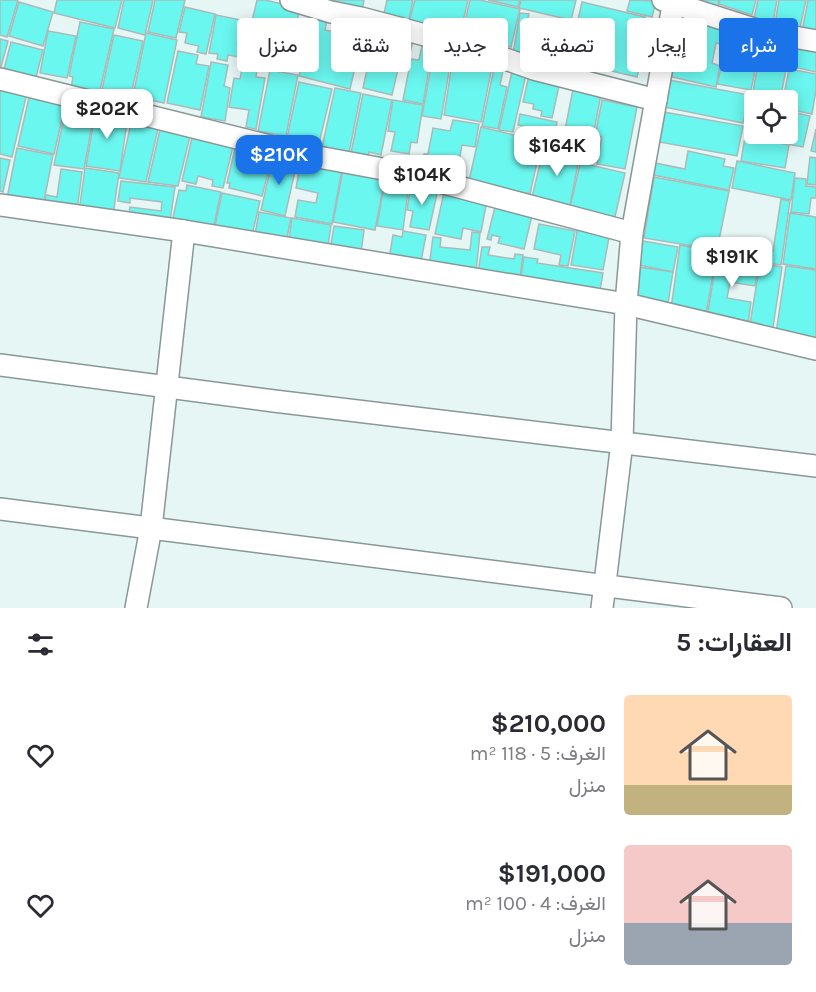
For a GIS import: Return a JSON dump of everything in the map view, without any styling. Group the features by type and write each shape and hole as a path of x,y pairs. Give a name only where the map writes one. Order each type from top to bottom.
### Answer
{"street":[{"path":"291,0 474,48 534,69 656,100"},
{"path":"602,608 622,442 626,304 632,233 656,100 670,1 760,31 816,41"},
{"path":"0,79 302,154 410,174 632,233"},
{"path":"0,206 184,231 626,304 816,349"},
{"path":"136,608 151,528 184,231"},
{"path":"0,365 816,466"},
{"path":"0,509 781,608"}],"building":[{"path":"0,0 18,0 7,37 0,35"},
{"path":"57,0 122,0 115,28 54,13"},
{"path":"124,0 153,0 145,35 118,28"},
{"path":"155,0 185,0 176,38 148,32"},
{"path":"257,0 300,8 298,18 253,18"},
{"path":"334,0 364,0 361,15 332,9"},
{"path":"387,0 413,0 409,18 384,14"},
{"path":"415,0 468,0 464,18 423,18 423,25 411,22"},
{"path":"470,0 520,9 511,47 508,46 508,18 466,18"},
{"path":"488,0 520,0 518,7"},
{"path":"521,0 576,0 572,18 519,8"},
{"path":"630,0 656,1 652,17 627,11"},
{"path":"700,0 719,0 718,6"},
{"path":"720,0 756,0 752,15 719,4"},
{"path":"758,0 777,0 774,18 754,18"},
{"path":"779,0 806,0 799,33 798,18 776,18"},
{"path":"808,0 816,0 816,35 802,32"},
{"path":"19,2 53,12 43,46 9,36"},
{"path":"582,2 645,17 627,18 627,72 638,72 637,77 615,72 615,18 578,18"},
{"path":"185,7 215,14 206,54 197,52 199,46 185,43 187,33 179,32"},
{"path":"520,13 529,14 528,18 520,18 520,61 512,59"},
{"path":"681,13 700,18 680,18"},
{"path":"216,15 237,19 237,57 228,55 227,61 217,59 218,54 209,53"},
{"path":"319,18 327,20 325,30 331,31 331,72 354,72 350,89 299,76 300,72 319,72"},
{"path":"707,20 719,23 719,44 716,43 712,63 719,66 716,87 672,77 673,72 707,72"},
{"path":"80,22 114,29 99,94 71,88 73,77 69,76"},
{"path":"48,31 76,36 67,78 40,73"},
{"path":"146,33 177,40 164,103 133,96"},
{"path":"114,35 143,41 131,95 102,89"},
{"path":"0,39 8,41 0,71"},
{"path":"423,41 423,72 428,72 423,104 403,100 408,72 411,72 411,59 419,60"},
{"path":"11,42 43,50 35,81 3,73"},
{"path":"798,42 816,49 816,72 798,68"},
{"path":"178,51 198,55 196,64 209,66 200,110 167,103"},
{"path":"211,62 228,65 224,86 230,88 225,121 201,117"},
{"path":"513,67 520,68 520,72 527,72 513,132 499,130"},
{"path":"798,71 816,74 812,114 798,111 798,90 785,90 788,72"},
{"path":"241,72 257,72 256,77 265,78 256,129 246,127 249,110 229,107 234,78 240,79"},
{"path":"270,72 298,75 286,136 258,131"},
{"path":"366,72 397,72 392,95 363,88"},
{"path":"430,72 449,72 441,119 422,116"},
{"path":"451,72 491,72 481,122 444,115"},
{"path":"493,72 503,72 500,85 507,87 498,129 482,126"},
{"path":"720,72 755,72 751,90 717,84"},
{"path":"757,72 786,72 782,90 753,90"},
{"path":"529,75 559,86 552,118 541,116 542,111 533,109 534,104 523,102"},
{"path":"669,80 744,94 743,123 664,107"},
{"path":"299,82 332,89 317,152 295,148 296,140 287,138"},
{"path":"0,87 27,93 12,157 0,154"},
{"path":"335,88 361,93 349,153 322,147"},
{"path":"573,89 601,94 590,153 573,150 576,132 565,130"},
{"path":"30,93 66,101 54,154 18,146"},
{"path":"363,94 392,100 381,155 369,152 367,161 350,158"},
{"path":"393,100 423,105 417,143 411,142 409,154 391,151 395,132 388,131"},
{"path":"602,100 637,107 625,169 597,164 602,137 595,136"},
{"path":"67,102 95,108 84,169 54,165"},
{"path":"96,109 128,115 120,171 86,166"},
{"path":"664,112 743,126 737,156 659,142"},
{"path":"798,113 810,116 803,147 787,144 798,144"},
{"path":"133,114 160,120 146,182 119,178"},
{"path":"520,114 557,122 552,147 525,141 528,127 518,125"},
{"path":"453,120 479,124 475,147 462,145 458,167 422,161 424,154 428,154 433,128 450,131"},
{"path":"162,121 192,128 178,186 148,182"},
{"path":"481,127 518,136 517,143 540,148 530,194 469,181"},
{"path":"194,129 235,138 223,188 212,186 213,180 198,176 196,184 182,181"},
{"path":"816,129 816,152 811,151"},
{"path":"744,143 789,145 785,168 741,161"},
{"path":"544,147 580,154 569,210 557,208 559,202 532,197"},
{"path":"17,148 53,155 43,206 7,198"},
{"path":"235,148 272,157 262,196 229,188 230,183 227,183"},
{"path":"688,151 725,159 723,166 734,168 729,190 653,175 655,163 685,169"},
{"path":"582,156 591,158 590,165 625,173 614,221 569,211"},
{"path":"273,157 297,162 285,216 261,210"},
{"path":"810,157 816,158 816,185 807,184"},
{"path":"0,158 10,160 3,192 0,191"},
{"path":"301,161 342,169 332,224 295,217 298,200 316,203 318,193 296,188"},
{"path":"737,161 795,173 791,200 732,188"},
{"path":"85,168 119,173 111,230 77,226"},
{"path":"61,169 82,172 76,219 43,214 46,195 57,197"},
{"path":"343,170 385,178 375,230 333,222"},
{"path":"654,177 729,191 717,250 644,238"},
{"path":"795,178 806,179 806,186 816,187 816,198 811,198 809,214 791,212"},
{"path":"385,180 409,183 403,230 377,226"},
{"path":"121,181 175,187 169,228 128,222 130,207 161,211 162,202 130,198 130,203 118,201"},
{"path":"411,183 438,189 429,230 410,227 413,211 407,210"},
{"path":"187,185 221,192 211,239 170,231 179,190 186,191"},
{"path":"444,192 487,200 481,232 463,228 461,239 435,234"},
{"path":"222,193 260,201 249,248 212,240"},
{"path":"781,199 790,201 781,265 760,262 762,249 773,251"},
{"path":"496,203 533,211 524,249 498,243 500,237 492,235 491,240 487,239"},
{"path":"259,212 291,218 284,252 253,246"},
{"path":"790,213 816,217 816,269 783,264"},
{"path":"292,218 331,225 326,261 287,252"},
{"path":"539,224 575,231 568,266 559,265 561,255 534,249"},
{"path":"334,226 364,230 359,267 328,262"},
{"path":"578,226 610,232 603,270 571,265"},
{"path":"403,231 426,235 418,277 387,271 393,235 402,237"},
{"path":"472,232 480,233 475,281 429,267 433,237 441,238 440,247 470,250"},
{"path":"643,241 678,247 673,272 639,265"},
{"path":"719,244 734,247 733,256 747,259 749,249 761,251 755,286 730,282 727,298 751,302 747,331 706,324"},
{"path":"680,245 717,252 705,320 670,315"},
{"path":"482,247 490,247 488,255 514,259 515,254 523,255 520,277 476,286"},
{"path":"524,257 538,259 537,263 603,273 597,308 518,295"},
{"path":"760,263 782,267 772,334 749,330"},
{"path":"786,266 816,270 816,339 776,333"},
{"path":"639,267 673,272 667,309 633,303"}]}
